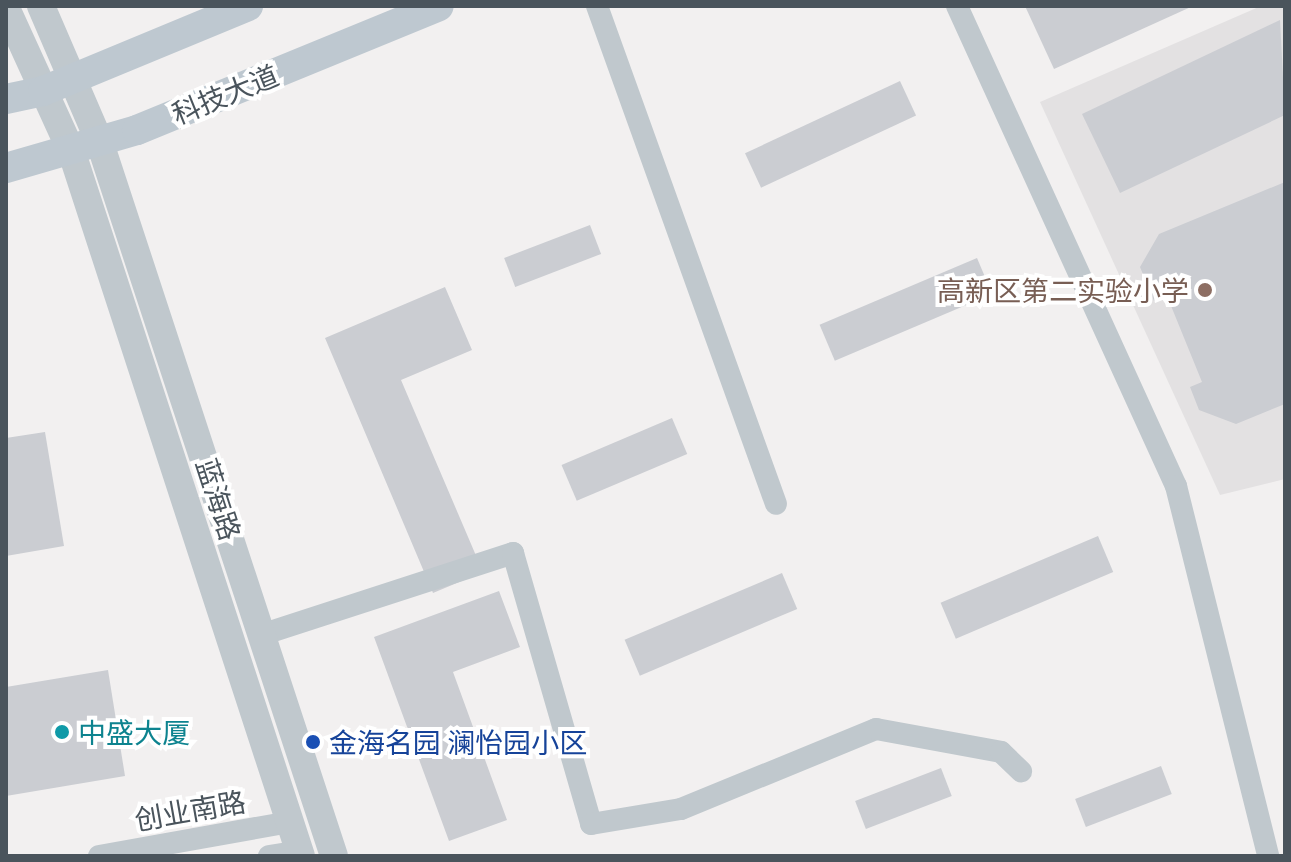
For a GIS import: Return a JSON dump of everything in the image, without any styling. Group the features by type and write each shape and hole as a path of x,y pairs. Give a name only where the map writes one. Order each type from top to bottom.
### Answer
{"main road":[{"path":"6,99 43,91 248,6"},
{"name":"科技大道","path":"6,168 86,148 439,6"}],"street":[{"path":"41,6 73,79 86,148"},
{"path":"597,6 776,504"},
{"path":"957,6 1176,486 1268,856"},
{"path":"6,8 43,91 86,148"},
{"name":"蓝海路","path":"86,148 264,634 334,856"},
{"name":"蓝海路","path":"86,148 300,854"},
{"path":"264,634 513,553 591,824 681,809 876,729 1001,752 1021,771"},
{"name":"创业南路","path":"99,856 290,822"},
{"path":"269,856 300,854"}],"shaded area":[{"name":"高新区第二实验小学","path":"1261,6 1285,6 1285,479 1220,495 1040,102"}],"building":[{"path":"1025,6 1193,6 1054,69"},
{"path":"1280,20 1285,115 1120,193 1082,114"},
{"path":"900,81 916,115 761,188 745,153"},
{"path":"1285,182 1285,404 1236,424 1199,410 1190,387 1202,382 1167,296 1154,301 1140,267 1159,234"},
{"path":"590,225 601,254 515,287 504,258"},
{"path":"977,258 992,294 835,361 820,325"},
{"path":"445,287 472,350 401,380 483,572 433,593 325,338"},
{"path":"672,418 687,454 577,501 562,465"},
{"path":"45,432 64,546 6,556 6,438"},
{"path":"1098,536 1113,572 956,639 941,603"},
{"path":"782,573 797,609 640,676 625,640"},
{"path":"499,591 520,647 453,672 507,820 449,841 374,637"},
{"name":"中盛大厦","path":"108,670 125,776 6,796 6,687"},
{"path":"1161,766 1172,794 1086,827 1075,799"},
{"path":"941,768 952,796 866,829 855,801"}],"place":[{"name":"高新区第二实验小学","path":"1205,290"},
{"name":"中盛大厦","path":"62,732"},
{"name":"金海名园 澜怡园小区","path":"313,742"}]}
